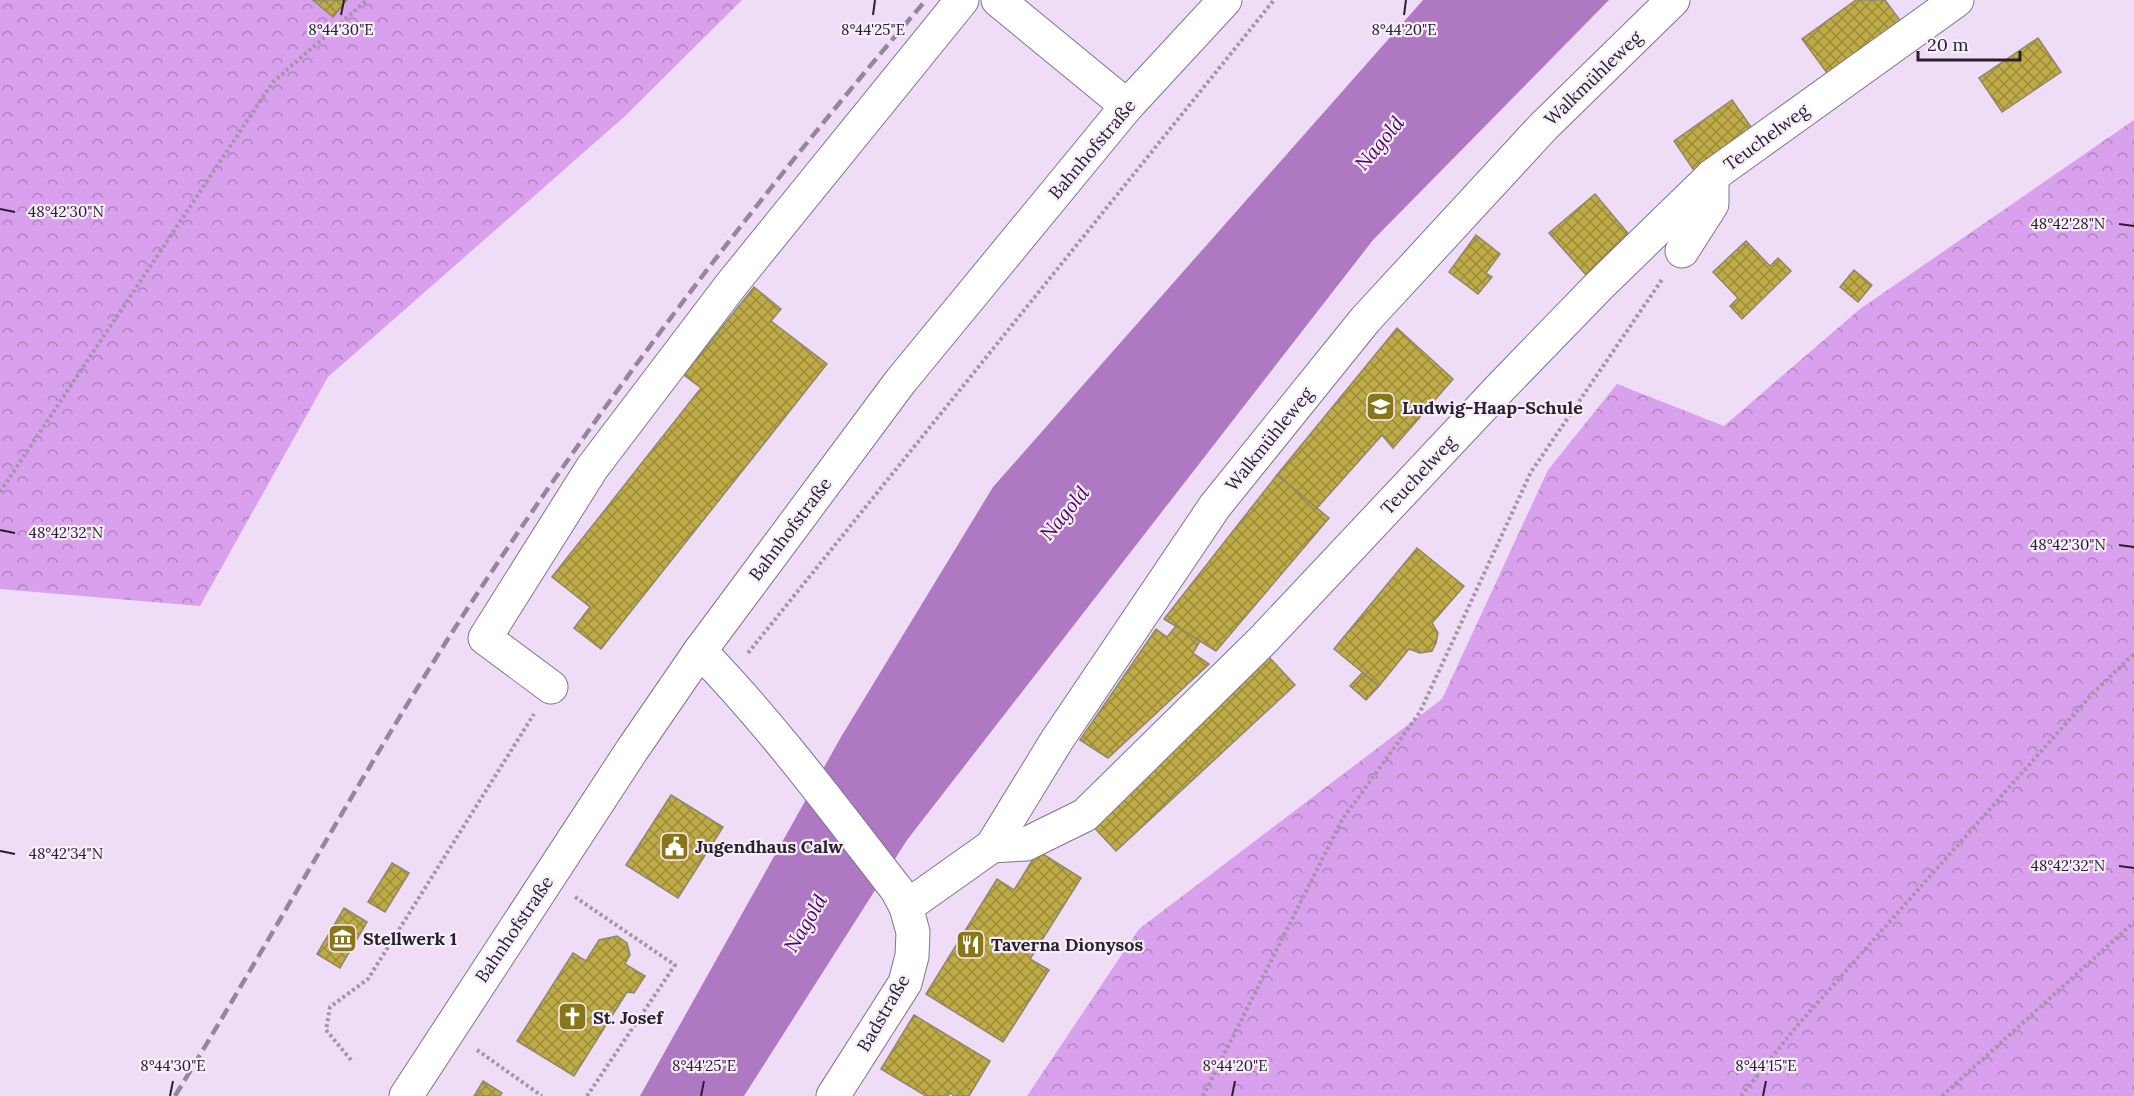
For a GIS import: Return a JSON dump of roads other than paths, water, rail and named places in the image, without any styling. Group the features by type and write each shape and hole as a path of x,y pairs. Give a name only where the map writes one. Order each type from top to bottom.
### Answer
{"street":[{"path":"551,687 485,638 591,468 730,285 962,0"},
{"path":"998,0 1127,106"},
{"name":"Bahnhofstraße","path":"406,1096 632,750 700,651 900,382 1127,106 1225,0"},
{"name":"Walkmühleweg","path":"902,898 992,846 1057,740 1215,506 1365,320 1543,127 1673,0"},
{"name":"Teuchelweg","path":"992,846 1026,844 1085,815 1263,640 1501,387 1598,287 1712,176 1957,0"},
{"path":"1682,251 1712,204 1712,176"},
{"path":"700,651 727,679 796,762 902,898"},
{"name":"Badstraße","path":"833,1096 905,983 912,956 913,932 902,898"}],"water":[{"name":"Nagold","path":"1423,0 1609,0 1373,240 907,840 744,1096 640,1096 841,737 993,487"}],"railway":[{"path":"175,1096 395,725 523,524 632,370 746,219 926,0"}],"place":[{"name":"Ludwig-Haap-Schule","path":"1381,407"},
{"name":"Jugendhaus Calw","path":"674,846"},
{"name":"Stellwerk 1","path":"342,938"},
{"name":"Taverna Dionysos","path":"970,944"},
{"name":"St. Josef","path":"572,1017"}]}
